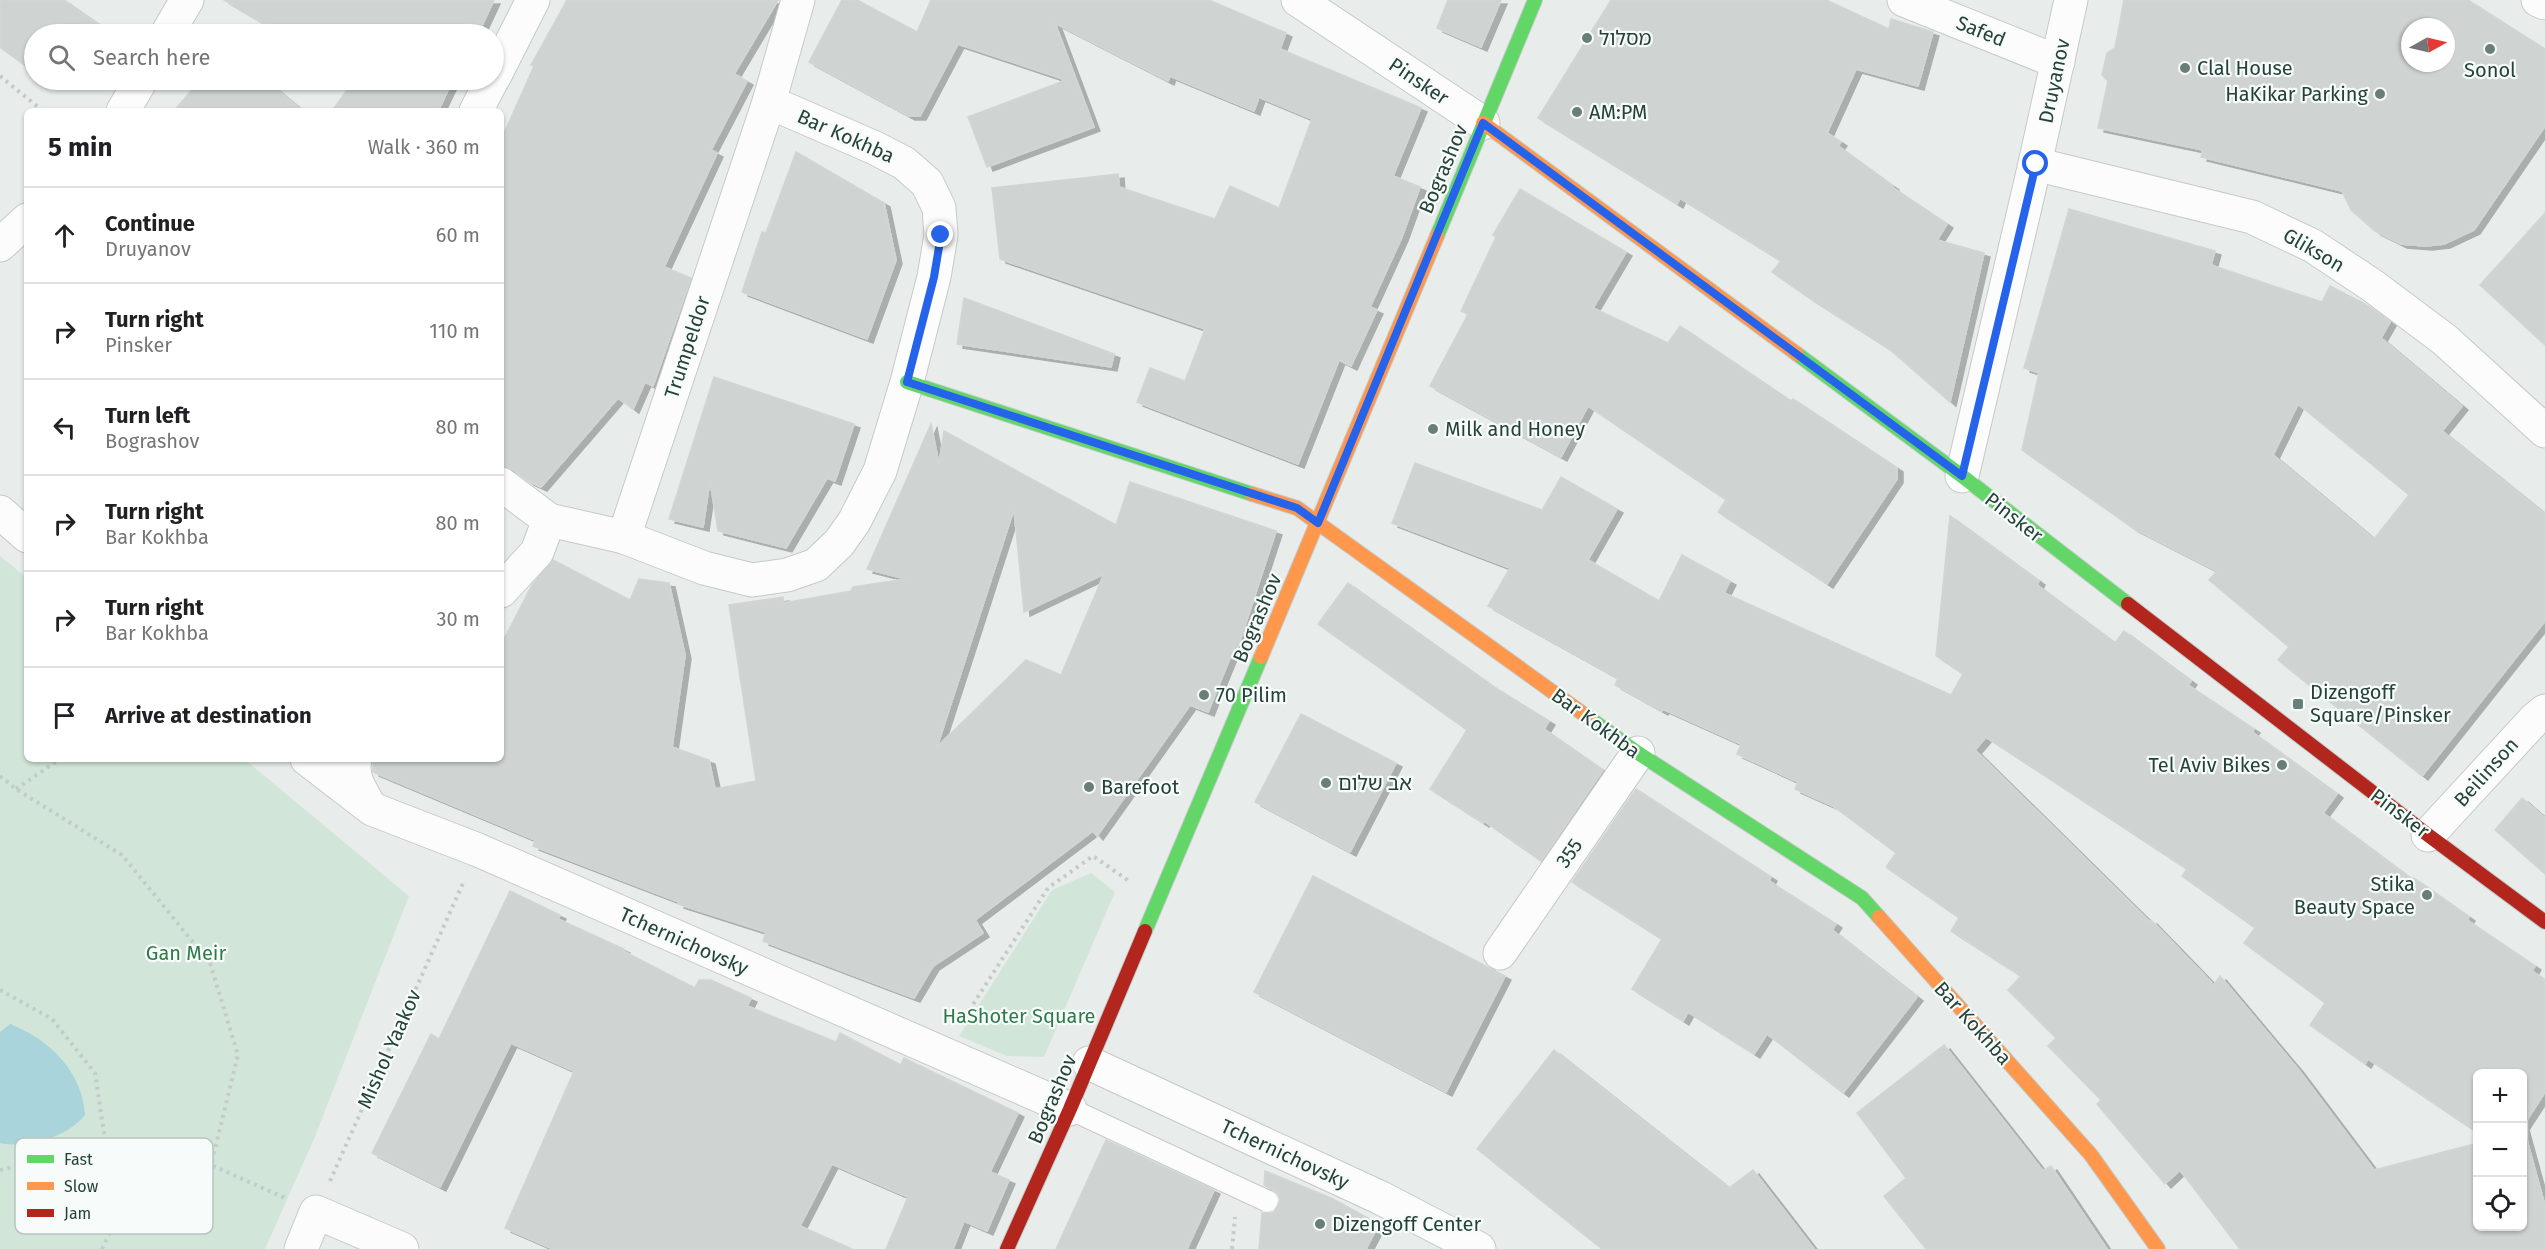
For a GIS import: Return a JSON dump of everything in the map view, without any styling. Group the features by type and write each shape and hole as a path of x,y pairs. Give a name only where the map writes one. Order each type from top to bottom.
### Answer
{"street":[{"path":"173,24 187,0"},
{"path":"504,57 533,0"},
{"name":"Trumpeldor","path":"624,537 769,102 798,0"},
{"name":"Pinsker","path":"1298,0 1483,123 1962,476 2428,835 2545,922"},
{"name":"Bograshov","path":"1007,1249 1070,1109 1318,523 1535,0"},
{"name":"Safed","path":"1904,0 2058,62"},
{"name":"Druyanov","path":"1962,476 2036,164 2071,0"},
{"path":"2538,0 2545,3"},
{"path":"125,108 135,90"},
{"path":"478,108 487,90"},
{"name":"Bar Kokhba","path":"624,537 704,568 752,580 786,575 816,565 839,543 854,522 880,471 907,382 934,277 941,235 939,208 927,183 904,163 769,102"},
{"name":"Glikson","path":"2036,164 2252,218 2313,246 2373,286 2445,340 2545,431"},
{"path":"0,245 24,223"},
{"name":"Bar Kokhba","path":"907,382 1297,508 1638,753 1862,898 2091,1155 2158,1249"},
{"path":"504,486 549,520 624,537"},
{"path":"0,512 24,533"},
{"path":"504,588 537,552 549,520"},
{"name":"Beilinson","path":"2428,835 2535,718 2545,711"},
{"name":"355","path":"1500,953 1638,753"},
{"name":"Tchernichovsky","path":"311,762 372,809 478,850 1070,1109"},
{"path":"354,762 352,771 358,788 372,809"},
{"name":"Tchernichovsky","path":"1089,1063 1381,1198 1479,1249"},
{"path":"301,1249 316,1212 402,1249"}],"lane":[{"path":"1070,1109 1267,1201"}],"path":[{"path":"0,76 39,108"},
{"path":"16,789 56,762"},
{"path":"0,776 16,789 122,855 210,963 238,1055 213,1161"},
{"name":"Mishol Yaakov","path":"316,1212 478,850"},
{"path":"942,1053 1048,888 1093,856 1157,900"},
{"path":"0,990 52,1019 95,1073 105,1138"},
{"path":"213,1165 316,1212"},
{"path":"0,1170 15,1167"},
{"path":"1232,1249 1236,1206"},
{"path":"102,1249 109,1234"}],"green space":[{"name":"Gan Meir","path":"0,556 24,576 24,762 248,762 409,896 314,1139 265,1249 0,1249"},
{"name":"HaShoter Square","path":"1091,873 1115,892 1044,1057 1007,1056 959,1036 1052,890"}],"water":[{"path":"10,1024 24,1030 50,1048 70,1071 78,1084 85,1115 68,1130 51,1138 15,1138 15,1144 0,1143 0,1032"}],"building":[{"path":"0,0 64,0 99,24 24,24 24,65 0,47"},
{"path":"224,0 494,0 483,24 264,24"},
{"path":"567,0 778,0 734,74 747,81 711,150 717,153 664,267 691,278 653,386 645,382 633,409 618,398 541,487 512,469 504,467 504,133 534,66 531,65"},
{"path":"842,0 857,0 917,32 931,0 1209,0 1286,33 1280,49 1421,108 1393,176 1420,187 1402,237 1370,307 1377,310 1351,366 1339,360 1298,464 1137,402 1150,368 1185,381 1205,329 1000,259 992,188 1118,174 1119,187 1215,219 1230,186 1279,208 1312,119 1259,97 1254,111 1170,76 1168,81 1055,23 1094,127 987,167 968,117 1066,80 958,44 920,116 909,116 809,62"},
{"path":"1448,0 1501,0 1481,47 1437,28"},
{"path":"1611,0 1826,0 1889,29 1891,19 1933,32 1918,86 1856,69 1827,133 1841,142 1838,146 1892,187 1947,224 1937,240 1984,253 1950,402 1888,348 1772,272 1781,261 1680,198 1677,204 1538,118"},
{"name":"HaKikar Parking","path":"2124,0 2468,0 2545,49 2545,126 2474,230 2444,244 2426,246 2401,244 2375,231 2351,210 2342,191 2201,157 2203,150 2098,128 2108,81 2102,75 2107,53 2115,48"},
{"path":"192,90 277,90 299,108 177,108"},
{"path":"347,90 448,90 439,108 334,108"},
{"path":"796,152 884,203 896,260 867,339 742,292 762,232 766,233"},
{"path":"1520,189 1626,252 1593,308 1668,343 1680,326 1791,401 1793,399 1897,468 1897,479 1827,584 1718,512 1726,500 1588,406 1561,457 1430,386 1468,314 1461,311 1496,237 1493,235"},
{"path":"2069,209 2215,251 2211,265 2322,302 2330,286 2365,304 2390,322 2381,338 2462,406 2442,431 2545,514 2545,621 2422,776 2278,660 2289,647 2209,580 2217,571 2133,528 2022,450 2039,373 2024,368","holes":["2298,404 2409,495 2374,539 2273,455"]},
{"path":"2545,213 2545,345 2480,285"},
{"path":"964,298 1114,354 1111,367 957,344"},
{"path":"714,377 854,424 835,481 827,478 786,548 718,531 710,480 703,527 669,519"},
{"path":"931,424 939,465 944,431 1116,525 1130,482 1276,531 1238,647 1235,646 1208,712 1190,705 1097,836 1093,831 975,920 983,933 933,966 914,998 763,941 766,932 678,904 679,902 533,846 535,840 373,772 373,762 504,762 504,639 532,585 553,560 630,600 639,579 669,583 685,655 672,747 709,760 715,789 756,781 729,605 783,597 784,603 851,591 853,587 906,579 867,569","holes":["1014,509 1024,612 1104,574 1061,675 1026,660 937,747"]},
{"path":"1415,463 1542,510 1561,477 1617,509 1588,560 1659,601 1682,555 1730,581 1724,593 1951,695 1963,674 1936,656 1950,516 2039,581 2037,585 2115,643 2124,631 2191,681 2188,685 2254,729 2252,732 2337,794 2323,813 2413,880 2414,878 2469,917 2467,920 2535,966 2532,971 2545,980 2545,1092 2527,1120 2527,1069 2473,1069 2473,1130 2368,1059 2365,1064 2310,1025 2325,1003 2244,943 2255,928 2182,876 2187,869 1986,737 1975,750 2150,922 2151,920 2214,985 2220,976 2298,1069 2374,1170 2473,1144 2473,1231 2527,1231 2527,1141 2545,1206 2545,1249 2240,1249 2180,1170 2165,1184 2097,1104 2101,1100 2048,1046 2056,1038 2008,990 2021,976 1951,931 1959,918 1886,867 1896,853 1833,806 1795,789 1798,782 1737,754 1741,744 1663,709 1662,711 1615,685 1618,678 1488,606 1510,568 1392,523"},
{"path":"1348,583 1494,687 1549,721 1544,729 1603,770 1541,861 1484,821 1483,823 1430,789 1467,730 1318,624"},
{"name":"אב שלום","path":"1301,714 1396,763 1350,852 1255,802"},
{"path":"1636,789 1771,877 1769,881 1836,924 1832,930 1917,997 1843,1093 1767,1034 1754,1054 1688,1012 1683,1021 1632,989 1662,939 1572,882"},
{"path":"2522,798 2545,818 2545,874 2495,830"},
{"path":"1313,876 1505,976 1446,1092 1254,992"},
{"path":"510,891 560,915 558,919 624,949 623,951 695,988 699,980 711,980 751,998 747,1006 836,1042 840,1033 901,1065 904,1058 1018,1113 990,1172 1009,1180 987,1231 964,1221 953,1249 886,1249 908,1197 832,1164 800,1226 852,1249 553,1249 505,1228 574,1071 511,1043 440,1187 372,1153 431,1034 439,1039"},
{"path":"1944,1045 2043,1171 2051,1166 2107,1249 1926,1249 1884,1196 1906,1178 1857,1113"},
{"path":"1554,1050 1729,1188 1753,1170 1814,1249 1602,1249 1477,1149"},
{"path":"1106,1140 1214,1190 1187,1249 1056,1249"},
{"name":"Dizengoff Center","path":"1265,1171 1331,1198 1379,1224 1366,1249 1259,1249 1262,1213 1274,1212 1280,1200 1277,1193 1264,1185"}],"traffic: fast":[{"path":"1437,236 1535,0"},
{"path":"1797,354 1962,476 2128,604"},
{"path":"907,382 1252,494"},
{"path":"1145,931 1261,657"},
{"path":"1589,718 1638,753 1862,898 1879,917"}],"traffic: slow":[{"path":"1483,123 1797,354"},
{"path":"1261,657 1437,236"},
{"path":"1252,494 1297,508 1589,718"},
{"path":"1879,917 2091,1155 2158,1249"}],"traffic: jam":[{"path":"2128,604 2545,922"},
{"path":"1007,1249 1070,1109 1145,931"}],"place":[{"name":"מסלול","path":"1587,38"},
{"name":"Sonol","path":"2490,49"},
{"name":"Clal House","path":"2185,68"},
{"name":"HaKikar Parking","path":"2380,94"},
{"name":"AM:PM","path":"1577,112"},
{"name":"Milk and Honey","path":"1433,429"},
{"name":"70 Pilim","path":"1204,695"},
{"name":"Dizengoff Square/Pinsker","path":"2298,704"},
{"name":"Tel Aviv Bikes","path":"2282,765"},
{"name":"אב שלום","path":"1326,783"},
{"name":"Barefoot","path":"1089,787"},
{"name":"Stika Beauty Space","path":"2427,895"},
{"name":"Dizengoff Center","path":"1320,1224"}],"route":[{"path":"941,235 934,277 907,382 1297,508 1318,523 1483,123 1962,476 2036,164"}]}
